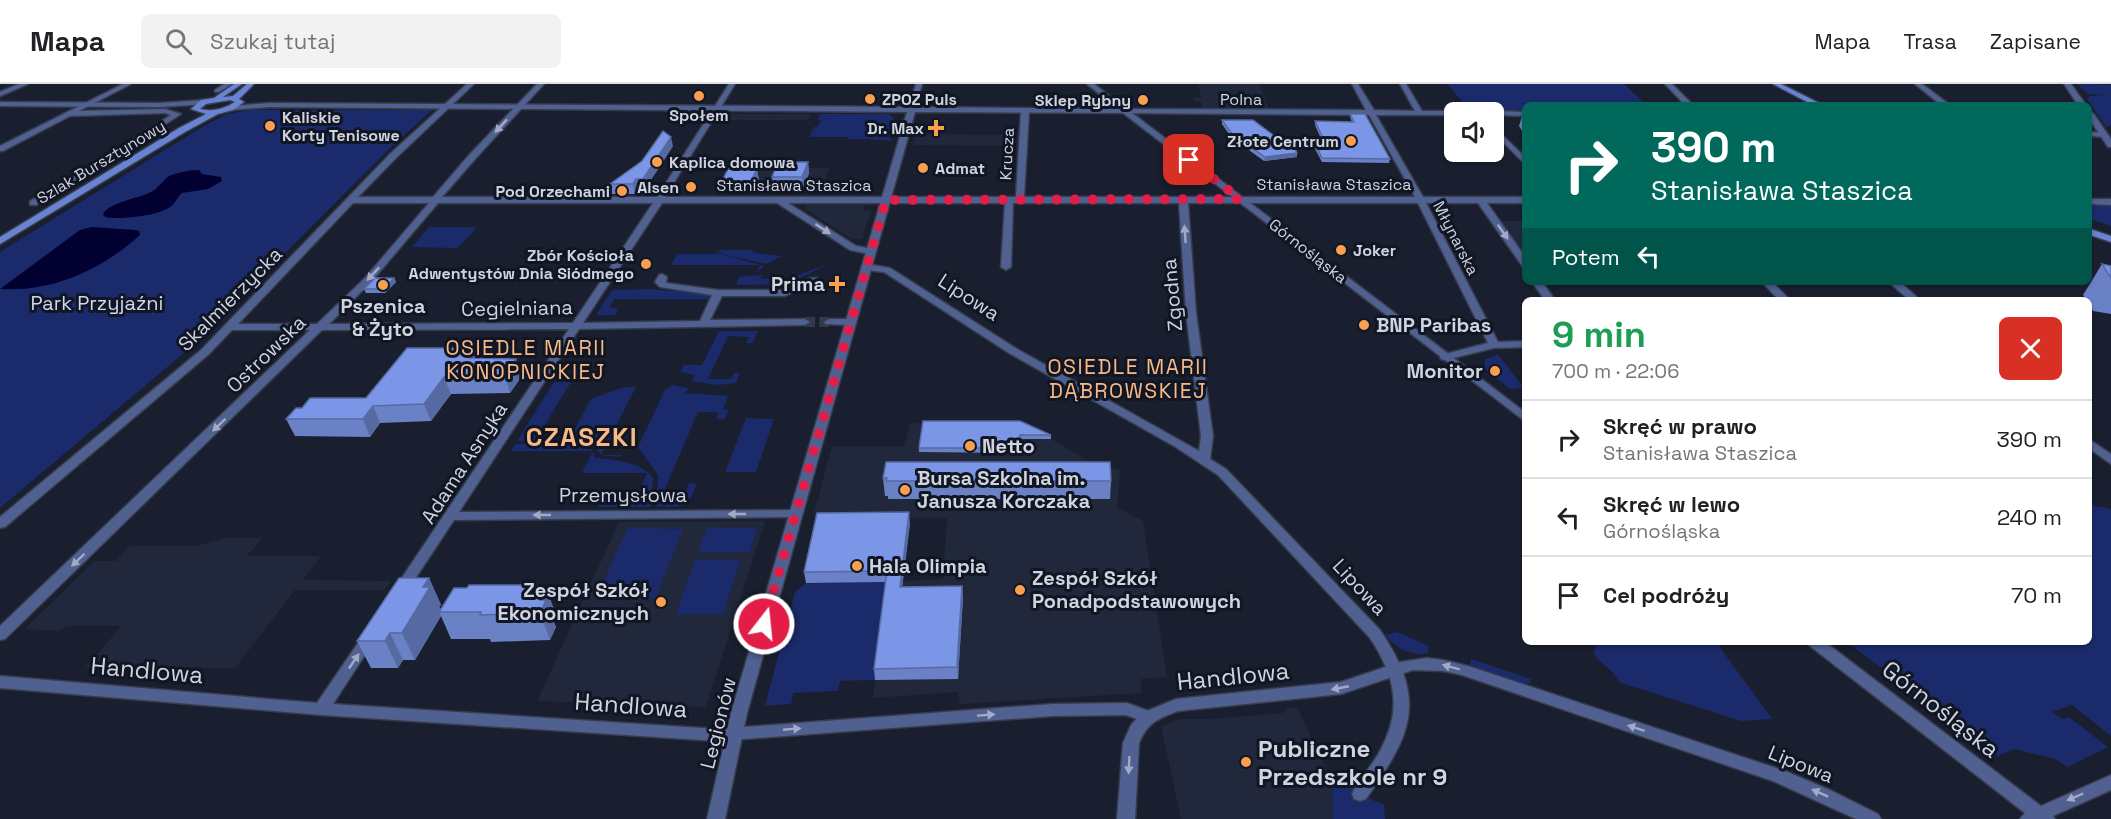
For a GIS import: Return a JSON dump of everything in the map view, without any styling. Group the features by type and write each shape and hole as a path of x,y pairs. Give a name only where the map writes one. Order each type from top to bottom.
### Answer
{"main road":[{"path":"208,101 239,84"},
{"path":"196,110 218,111 231,108 251,84"},
{"path":"1765,84 1802,102"},
{"path":"1776,84 1813,102"},
{"path":"208,101 238,100"},
{"name":"Szlak Bursztynowy","path":"0,232 189,119 208,101"},
{"name":"Szlak Bursztynowy","path":"0,241 182,130 218,111"},
{"path":"2092,225 2111,232"},
{"path":"2092,233 2111,239"}],"street":[{"path":"0,94 25,84"},
{"path":"0,149 128,84"},
{"path":"218,91 229,84"},
{"name":"Skalmierzycka","path":"0,524 188,367 230,327 406,143 471,84"},
{"name":"Ostrowska","path":"0,634 376,271 436,200 541,84"},
{"name":"Adama Asnyka","path":"391,606 732,84"},
{"name":"Legionów","path":"716,819 734,735 795,514 919,84"},
{"name":"Górnośląska","path":"1090,84 1522,416"},
{"name":"Młynarska","path":"1355,84 1420,200 1494,345"},
{"path":"1403,84 1420,113"},
{"path":"1668,84 1686,102"},
{"path":"1918,84 1943,102"},
{"path":"2067,84 2080,102"},
{"name":"Polna","path":"238,100 270,105"},
{"path":"0,104 160,105 208,101"},
{"path":"160,105 196,110"},
{"name":"Polna","path":"231,108 270,105 519,106 1444,113"},
{"path":"33,203 69,183 177,114 170,111 70,114"},
{"name":"Krucza","path":"1020,199 1025,111"},
{"path":"1504,113 1522,114"},
{"path":"2092,118 2111,145"},
{"path":"2092,134 2104,135"},
{"path":"1504,140 1522,159"},
{"name":"Krucza","path":"1006,267 1009,199"},
{"name":"Zgodna","path":"1183,199 1191,313 1207,436 1204,459"},
{"name":"Stanisława Staszica","path":"351,200 1522,200"},
{"path":"779,200 853,248 870,251"},
{"path":"1481,200 1522,259"},
{"path":"2092,201 2111,202"},
{"name":"Lipowa","path":"866,267 887,270 1013,351 1204,459 1237,486 1360,618 1386,649 1395,669 1411,664 1429,663 1463,670 1779,776 1872,819"},
{"path":"662,277 660,282 663,285 718,293 784,293 814,280"},
{"path":"1770,285 1782,297"},
{"path":"1898,285 1912,297"},
{"path":"703,324 718,293"},
{"name":"Cegielniana","path":"230,327 576,326 805,322"},
{"path":"829,322 850,322"},
{"path":"1445,357 1494,345 1522,344"},
{"path":"2092,446 2111,460"},
{"name":"Przemysłowa","path":"451,516 795,514"},
{"path":"321,709 378,625"},
{"name":"Górnośląska","path":"1819,645 2038,817"},
{"path":"1360,794 1388,756 1402,713 1403,692 1395,669"},
{"name":"Handlowa","path":"0,682 321,709 734,735 1053,710 1126,709 1148,717 1176,705 1341,688 1395,669"},
{"path":"1126,819 1131,743 1137,729 1148,717"},
{"path":"2038,817 2111,782"}],"shaded area":[{"path":"1198,84 1259,84 1269,109 1203,109 1201,102 1194,101 1193,98 1201,97"},
{"path":"724,114 811,114 808,120 720,120"},
{"path":"916,134 1018,135 1017,146 913,145"},
{"path":"732,168 829,168 824,183 805,183 803,188 755,188 753,191 724,192 731,179 727,178"},
{"path":"199,170 202,174 221,177 222,181 208,189 182,193 172,205 157,213 120,218 105,217 103,214 111,206 152,191 171,175"},
{"path":"807,205 864,205 863,211 871,211 862,239 852,239 805,209"},
{"path":"1501,221 1522,221 1522,252"},
{"path":"92,227 135,230 139,231 140,235 109,259 75,276 39,287 0,289 80,230"},
{"name":"Zespół Szkół Ponadpodstawowych","path":"910,423 1026,424 1090,462 1120,470 1117,507 1143,521 1167,677 1141,679 1142,693 960,704 958,692 873,698 888,582 943,579 947,518 813,517 832,446 904,446"},
{"name":"Zespół Szkół Ekonomicznych","path":"765,521 706,707 537,701 619,522"},
{"path":"225,538 262,538 247,556 321,556 303,580 391,581 384,590 295,590 235,668 85,667 122,626 67,626 59,631 25,629 94,561 116,561 130,546 196,546"},
{"name":"Publiczne Przedszkole nr 9","path":"1297,707 1332,780 1333,819 1181,819 1161,726 1182,719 1283,713 1287,708"}],"green space":[{"path":"1447,84 1624,84 1643,102 1522,102 1522,111 1504,111 1504,102 1463,102"},
{"path":"2077,84 2111,85 2111,125 2106,127 2092,106 2092,102 2087,99 2090,96 2106,95 2088,94"},
{"name":"Park Przyjaźni","path":"251,110 432,110 389,149 235,303 230,314 0,508 0,252 202,127 227,114"},
{"path":"820,114 888,114 894,118 888,137 892,139 891,142 848,139 848,137 809,137 814,127 818,127 821,120 817,120"},
{"path":"2092,206 2111,206 2111,226 2092,220"},
{"path":"429,227 477,227 458,248 412,247"},
{"path":"716,249 721,254 764,266 757,273 760,265 671,265 677,254 718,254"},
{"path":"719,250 751,250 755,253 782,256 766,264 722,254"},
{"path":"830,263 789,284 736,285 739,277 762,275 761,279 790,278"},
{"path":"649,289 712,294 708,299 614,299 609,308 618,308 615,315 596,315 612,290"},
{"path":"719,331 758,331 752,343 746,343 749,337 728,336 708,379 731,379 734,373 740,373 736,383 718,385 691,381 695,375 680,372 684,365 702,365"},
{"path":"1498,355 1522,388 1510,389 1484,368 1485,359"},
{"path":"554,382 571,382 535,441 517,441"},
{"path":"673,385 689,388 685,393 728,396 723,409 729,410 725,419 716,419 719,412 698,412 664,491 686,491 689,483 697,484 690,498 683,505 657,507 658,475 638,447 665,390"},
{"path":"624,387 636,387 601,455 596,448 568,441 591,399"},
{"path":"746,418 774,419 756,472 725,472"},
{"path":"515,444 564,444 592,451 511,451"},
{"path":"593,452 595,458 627,462 648,472 653,478 651,507 598,507 602,498 635,498 647,473 582,473"},
{"path":"2092,505 2111,509 2111,736 2072,705 2052,712 2062,719 2069,717 2108,747 2067,767 2055,759 2014,749 1998,756 1851,645 2092,645"},
{"path":"628,528 683,529 655,599 595,599"},
{"path":"707,528 757,528 750,552 698,552"},
{"path":"695,560 740,560 723,614 676,614"},
{"path":"888,582 875,680 840,681 838,691 793,693 791,704 765,706 795,592 806,583"},
{"path":"1397,632 1429,646 1428,653 1416,654 1404,650 1385,635"},
{"path":"1718,645 1772,719 1741,721 1619,682 1614,673 1593,652 1595,652 1595,646"},
{"path":"1471,659 1531,679 1530,683 1526,684 1470,665"},
{"path":"1332,780 1354,781 1360,794 1384,805 1385,819 1333,819"}],"building":[{"path":"1350,114 1365,114 1390,159 1322,158 1315,143 1325,143 1315,121 1354,122"},
{"path":"1222,120 1253,120 1280,140 1292,140 1297,153 1265,157 1232,134"},
{"path":"663,131 671,137 643,179 636,179 633,184 610,184 642,161"},
{"path":"778,162 808,162 802,177 772,177"},
{"path":"728,169 757,169 751,181 722,181"},
{"path":"2102,264 2111,266 2111,278"},
{"path":"375,278 394,278 384,289 364,289"},
{"path":"407,348 470,348 477,349 470,358 516,359 505,376 444,377 424,404 373,406 363,419 286,419 296,408 302,408 310,398 366,398"},
{"name":"Netto","path":"923,421 1020,421 1051,435 1020,435 1019,448 919,448"},
{"path":"886,462 1110,462 1111,481 886,481 887,478 883,478"},
{"path":"909,512 900,587 962,586 957,667 874,669 887,571 804,572 817,513"},
{"path":"399,578 429,578 423,587 430,587 402,633 390,633 385,641 357,641"},
{"path":"469,585 536,585 534,588 546,588 540,600 546,600 540,613 480,615 481,612 439,612 454,588 467,588"}],"tunnel":[{"path":"805,322 829,322"}],"place":[{"name":"Społem","path":"699,96"},
{"name":"ZPOZ Puls","path":"870,99"},
{"name":"Sklep Rybny","path":"1143,100"},
{"name":"Kaliskie Korty Tenisowe","path":"270,126"},
{"name":"Dr. Max","path":"936,128"},
{"name":"Złote Centrum","path":"1351,141"},
{"name":"Kaplica domowa","path":"657,162"},
{"name":"Admat","path":"923,168"},
{"name":"Alsen","path":"691,187"},
{"name":"Pod Orzechami","path":"622,191"},
{"name":"Joker","path":"1341,250"},
{"name":"Zbór Kościoła Adwentystów Dnia Siódmego","path":"646,264"},
{"name":"Prima","path":"837,284"},
{"name":"Pszenica & Żyto","path":"383,285"},
{"name":"BNP Paribas","path":"1364,325"},
{"name":"Monitor","path":"1495,371"},
{"name":"Netto","path":"970,446"},
{"name":"Bursa Szkolna im. Janusza Korczaka","path":"905,490"},
{"name":"Hala Olimpia","path":"857,566"},
{"name":"Zespół Szkół Ponadpodstawowych","path":"1020,590"},
{"name":"Zespół Szkół Ekonomicznych","path":"661,602"},
{"name":"Publiczne Przedszkole nr 9","path":"1246,762"}],"district":[{"name":"OSIEDLE MARII KONOPNICKIEJ","path":"526,359"},
{"name":"OSIEDLE MARII DĄBROWSKIEJ","path":"1128,378"},
{"name":"CZASZKI","path":"582,437"}],"route":[{"path":"764,624 886,200 1240,199 1189,160"}]}
